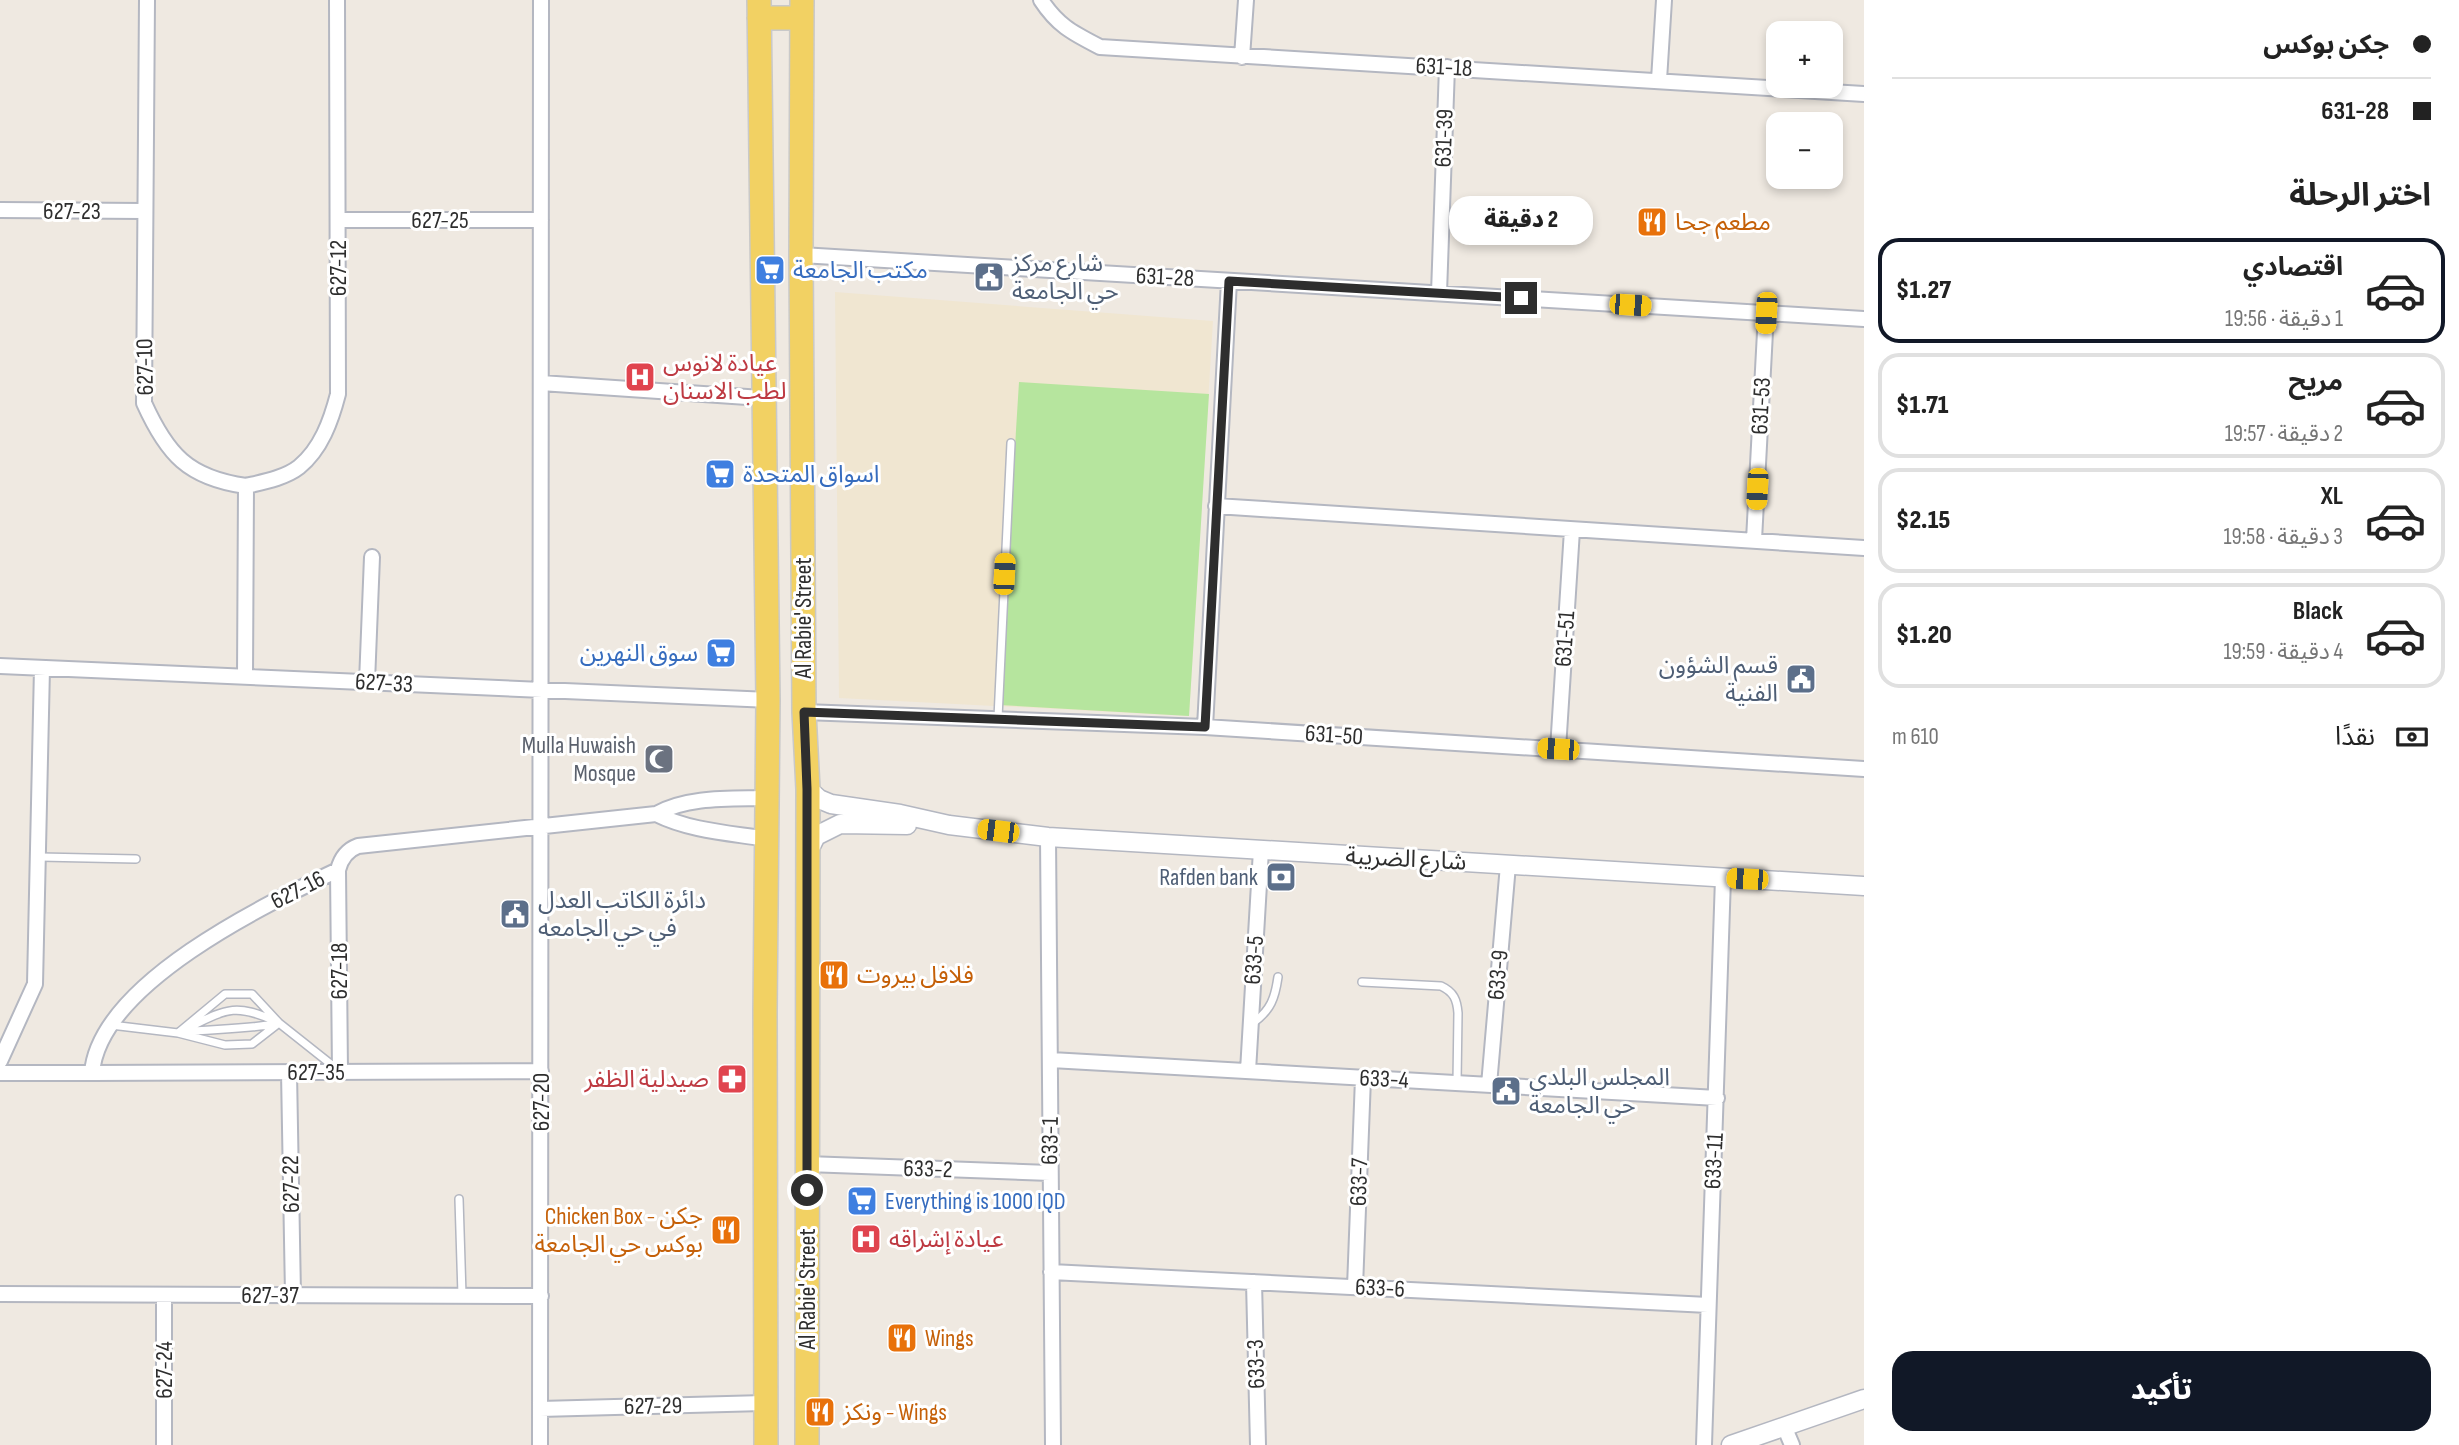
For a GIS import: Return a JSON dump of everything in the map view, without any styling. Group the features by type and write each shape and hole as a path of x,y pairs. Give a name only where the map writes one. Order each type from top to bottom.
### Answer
{"main road":[{"path":"759,9 802,9"},
{"name":"Al Rabie' Street","path":"759,9 768,700 766,1445"},
{"name":"Al Rabie' Street","path":"802,9 801,255 804,712 807,789 807,1445"}],"street":[{"name":"627-10","path":"147,0 144,403 155,428 171,450 198,474 219,482 246,486"},
{"name":"627-12","path":"246,486 272,480 298,468 315,449 330,425 338,394 337,0"},
{"name":"627-20","path":"540,1445 541,0"},
{"name":"631-18","path":"1041,0 1053,18 1070,32 1100,47 1864,94"},
{"path":"1242,57 1246,0"},
{"path":"1659,80 1664,0"},
{"name":"631-39","path":"1439,293 1447,67"},
{"name":"627-23","path":"0,210 144,211"},
{"name":"627-25","path":"338,220 541,220"},
{"name":"631-28","path":"801,255 1864,320"},
{"path":"1205,727 1229,281"},
{"name":"631-53","path":"1754,540 1766,313"},
{"path":"541,383 762,398"},
{"path":"246,486 246,677"},
{"path":"1216,506 1864,548"},
{"name":"631-51","path":"1558,749 1572,530"},
{"path":"367,682 372,557"},
{"name":"627-33","path":"0,666 768,700"},
{"path":"0,1061 35,984 40,858 42,668"},
{"name":"631-50","path":"804,712 1205,727 1864,769"},
{"name":"شارع الضريبة","path":"807,789 819,799 831,804 900,814 949,825 1048,837 1864,886"},
{"name":"627-16","path":"92,1073 98,1043 132,998 187,953 240,919 338,870 342,858 358,846 656,814 669,807 685,804 766,798"},
{"name":"627-16","path":"656,814 673,823 767,839"},
{"name":"شارع الضريبة","path":"807,853 816,836 840,824 949,825"},
{"name":"633-1","path":"1048,837 1054,1445"},
{"name":"633-5","path":"1248,1071 1261,850"},
{"name":"633-9","path":"1489,1085 1508,865"},
{"name":"627-18","path":"338,870 340,1072"},
{"name":"633-11","path":"1704,1445 1723,878"},
{"name":"633-4","path":"1051,1060 1717,1098"},
{"name":"627-35","path":"92,1073 541,1071"},
{"name":"627-22","path":"289,1072 293,1295"},
{"path":"0,1073 92,1073"},
{"name":"633-7","path":"1355,1287 1363,1078"},
{"name":"633-2","path":"807,1164 1050,1173"},
{"name":"633-6","path":"1051,1272 1708,1305"},
{"name":"633-3","path":"1254,1282 1258,1445"},
{"name":"627-37","path":"0,1294 541,1296"},
{"name":"627-24","path":"164,1295 164,1445"},
{"path":"1731,1445 1864,1399"},
{"name":"627-29","path":"540,1409 766,1403"},
{"path":"1784,1426 1792,1445"}],"lane":[{"path":"998,718 1011,443"},
{"path":"40,858 136,859"},
{"path":"1249,1025 1266,1012 1275,1000 1278,977"},
{"path":"1362,982 1441,986 1450,990 1457,1002 1458,1013 1457,1083"},
{"path":"178,1032 225,994 252,994 279,1023"},
{"path":"178,1032 223,1010 252,1011 279,1023 340,1072"},
{"path":"178,1032 251,1028 279,1023"},
{"path":"111,1025 178,1032 225,1045 252,1044 279,1023"},
{"path":"459,1199 462,1296"}],"shaded area":[{"path":"835,292 1213,321 1189,716 839,698"}],"green space":[{"path":"1019,382 1209,394 1189,716 999,705"}],"place":[{"name":"مطعم جحا","path":"1652,222"},
{"name":"مكتب الجامعة","path":"770,270"},
{"name":"شارع مركز حي الجامعة","path":"989,277"},
{"name":"عيادة لانوس لطب الاسنان","path":"640,377"},
{"name":"اسواق المتحدة","path":"720,474"},
{"name":"سوق النهرين","path":"721,653"},
{"name":"قسم الشؤون الفنية","path":"1801,679"},
{"name":"Mulla Huwaish Mosque","path":"659,759"},
{"name":"Rafden bank","path":"1281,877"},
{"name":"دائرة الكاتب العدل في حي الجامعه","path":"515,914"},
{"name":"فلافل بيروت","path":"834,975"},
{"name":"صيدلية الظفر","path":"732,1079"},
{"name":"المجلس البلدي حي الجامعة","path":"1506,1091"},
{"name":"Everything is 1000 IQD","path":"862,1201"},
{"name":"Chicken Box - جكن بوكس حي الجامعة","path":"726,1230"},
{"name":"عيادة إشراقه","path":"866,1239"},
{"name":"Wings","path":"902,1338"},
{"name":"ونكز - Wings","path":"820,1412"}],"route":[{"path":"807,1190 807,789 804,712 1205,727 1229,281 1521,298"}]}
